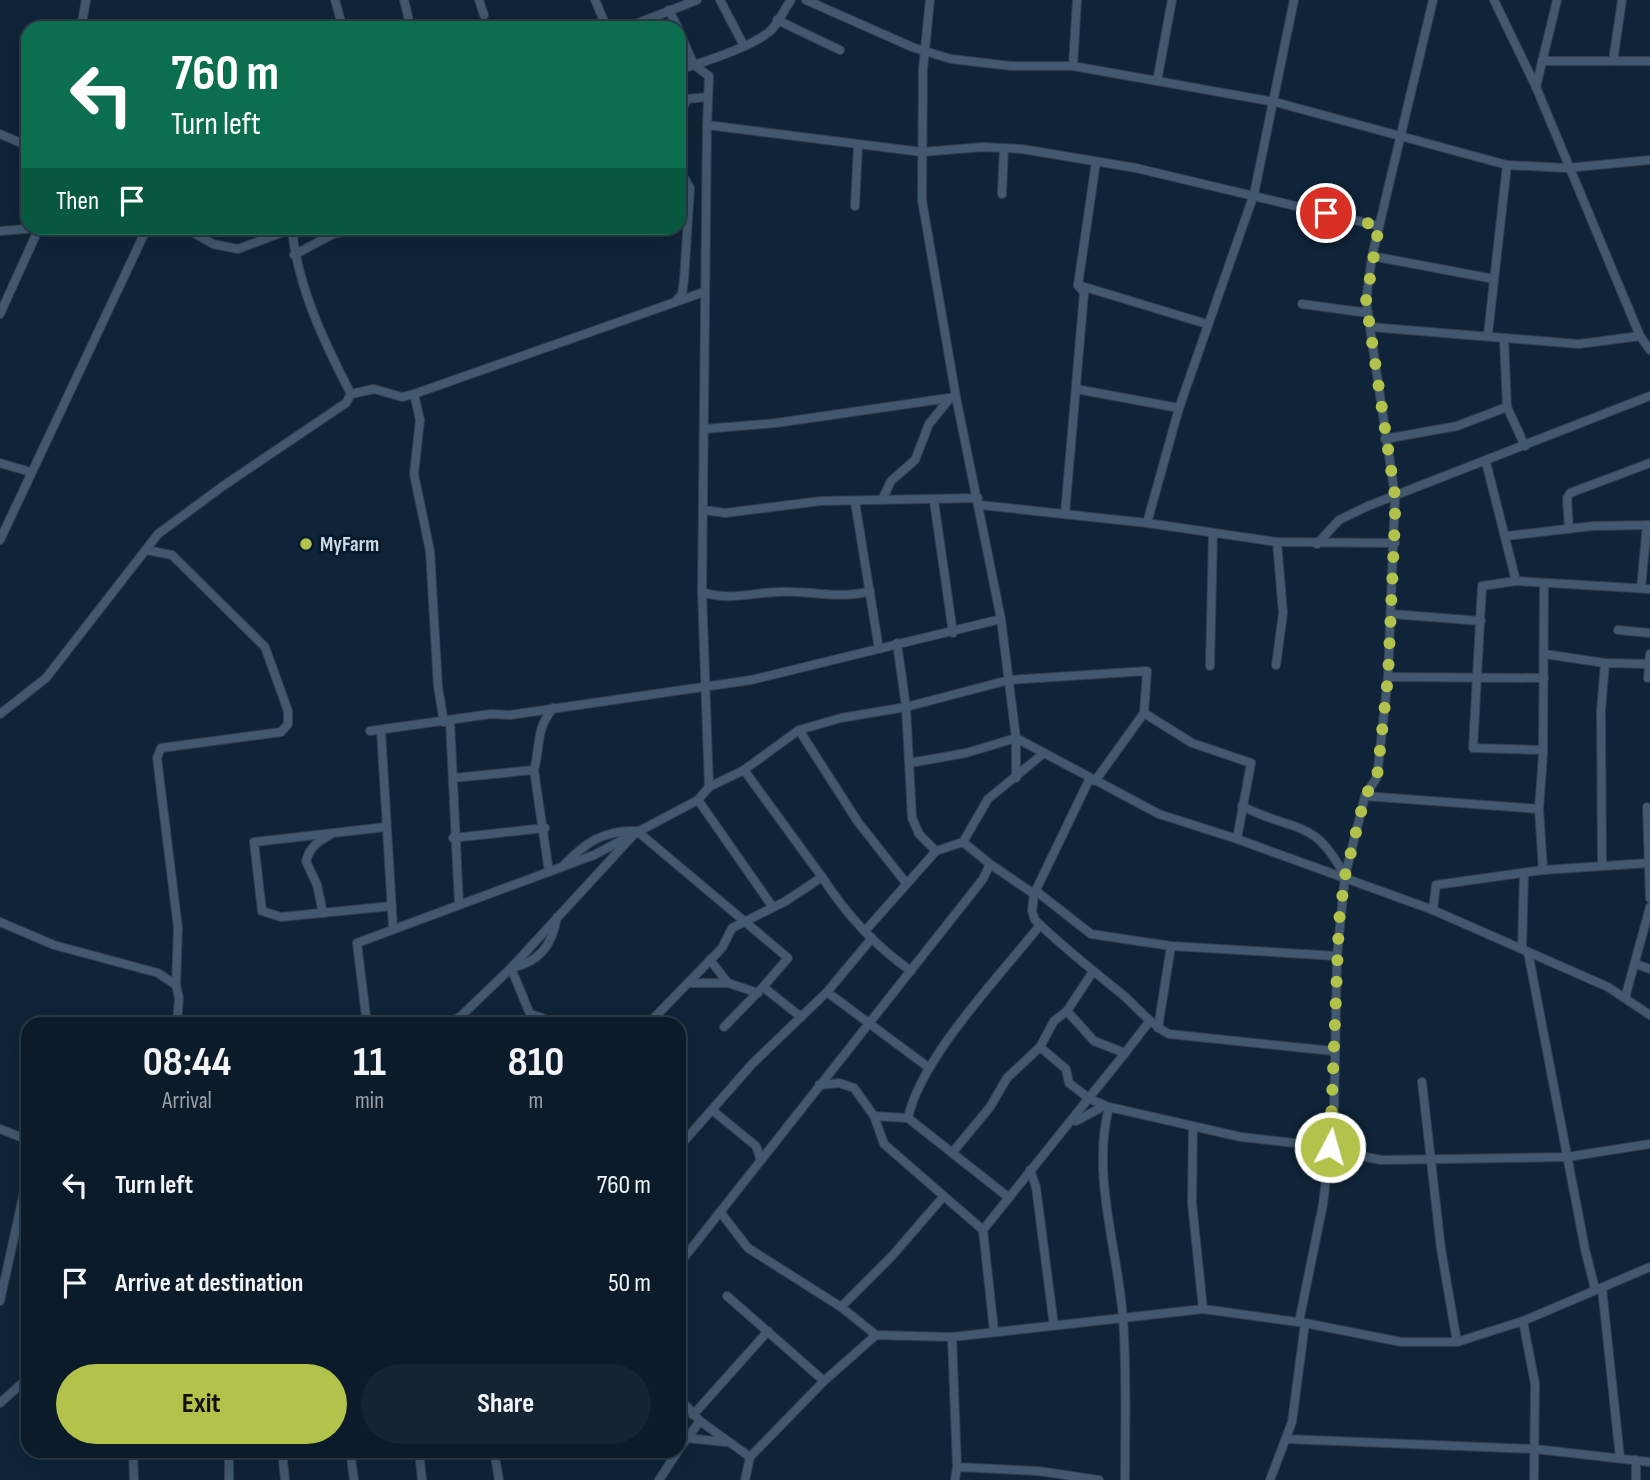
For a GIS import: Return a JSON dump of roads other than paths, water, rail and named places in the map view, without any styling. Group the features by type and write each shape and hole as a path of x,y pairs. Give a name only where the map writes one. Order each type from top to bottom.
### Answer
{"street":[{"path":"82,21 86,0"},
{"path":"335,0 341,21"},
{"path":"404,0 409,21"},
{"path":"479,0 484,15"},
{"path":"595,0 604,21"},
{"path":"642,21 697,0"},
{"path":"720,0 743,44"},
{"path":"686,68 734,52 743,44 769,32 791,0"},
{"path":"806,0 924,52 1011,66 1073,66 1275,102 1507,165 1567,168 1650,160"},
{"path":"930,0 924,52 922,200 953,397 979,502 1001,619 1017,738 1016,778"},
{"path":"1073,66 1077,0"},
{"path":"1157,81 1172,0"},
{"path":"1147,523 1179,408 1254,194 1294,0"},
{"path":"1382,797 1377,777 1388,677 1395,496 1366,301 1372,256 1433,0"},
{"path":"1494,0 1536,87 1567,168 1640,336 1650,350"},
{"path":"1536,87 1557,0"},
{"path":"1613,61 1622,0"},
{"path":"669,10 674,21"},
{"path":"777,20 839,50"},
{"path":"686,48 694,65 709,76 702,592 703,685 709,787"},
{"path":"1542,61 1650,61"},
{"path":"686,102 692,97 708,97"},
{"path":"707,125 922,152 1004,148 1096,162 1254,194 1379,226"},
{"path":"0,134 21,143"},
{"path":"855,206 858,146"},
{"path":"1002,194 1004,148"},
{"path":"1065,514 1084,293 1078,285 1096,162"},
{"path":"1488,334 1507,165"},
{"path":"673,305 682,294 684,280 690,188 686,181"},
{"path":"0,231 21,229"},
{"path":"0,314 35,235"},
{"path":"0,540 4,520 31,472 144,235"},
{"path":"197,235 213,244 238,249 275,235"},
{"path":"294,235 295,255 315,319 351,394"},
{"path":"295,255 331,235"},
{"path":"1372,256 1494,279"},
{"path":"1078,285 1207,324"},
{"path":"0,714 46,678 158,534 346,402 351,394 374,389 402,397 414,394 570,342 622,319 673,305 704,292"},
{"path":"1302,304 1368,313"},
{"path":"1370,327 1488,334 1504,339 1579,344 1640,336"},
{"path":"1504,339 1507,407 1525,446"},
{"path":"1076,389 1179,408"},
{"path":"414,394 420,420 414,474 429,551 438,687 447,721 453,778 453,838 459,904"},
{"path":"1317,544 1339,520 1650,396"},
{"path":"704,429 776,423 953,397"},
{"path":"882,500 891,481 915,460 929,424 953,397"},
{"path":"1385,439 1457,426 1507,407"},
{"path":"1486,461 1516,581"},
{"path":"0,463 31,472"},
{"path":"1569,529 1567,498 1570,493 1650,463"},
{"path":"704,510 726,513 821,501 855,502 911,498 979,502 1277,542 1395,543"},
{"path":"933,501 953,633"},
{"path":"855,502 879,649"},
{"path":"1506,536 1569,529 1649,525 1646,589 1516,581 1482,586 1473,748 1543,750"},
{"path":"1210,666 1213,533"},
{"path":"1276,665 1283,613 1277,542"},
{"path":"146,550 172,555 265,647 288,711 288,724 281,732 161,748 157,758 178,928 178,1017"},
{"path":"1543,870 1539,809 1543,750 1544,583"},
{"path":"702,592 737,598 776,592 857,595 870,591"},
{"path":"1392,614 1481,621"},
{"path":"370,732 751,680 897,643 953,633 1001,619"},
{"path":"1618,630 1650,633"},
{"path":"897,643 906,707 912,818 919,834 936,850"},
{"path":"1544,654 1605,663 1649,664"},
{"path":"1648,678 1650,654"},
{"path":"1602,866 1601,710 1605,663"},
{"path":"366,1017 357,943 594,855 698,800 709,787 744,770 799,730 841,718 906,707 1009,680 1147,671 1144,713 1092,780 1035,892 1032,911 1040,925 1093,973 1125,997 1149,1021 1169,1034 1333,1051"},
{"path":"1388,677 1544,678"},
{"path":"549,872 534,770 539,754 537,736 553,708"},
{"path":"1144,713 1192,743 1251,764 1237,839"},
{"path":"381,730 393,928"},
{"path":"799,730 858,822 906,883"},
{"path":"910,763 966,753 1017,738 1159,814 1345,876 1433,910 1608,988 1650,1015"},
{"path":"686,1139 753,1063 827,992 906,883 936,850 963,842 988,799 1044,753"},
{"path":"453,778 534,770"},
{"path":"744,770 843,910 888,955 911,971"},
{"path":"1270,1480 1292,1422 1302,1322 1330,1148 1334,1113 1333,1051 1337,956 1345,876 1365,796 1377,777"},
{"path":"1365,796 1539,809"},
{"path":"698,800 772,906"},
{"path":"1242,806 1315,833 1330,848 1345,876"},
{"path":"1647,807 1650,898"},
{"path":"386,827 254,842 262,911 281,917 392,906"},
{"path":"453,838 544,828"},
{"path":"562,867 584,844 618,831 637,831 788,958 724,1027"},
{"path":"459,1017 510,968 637,831"},
{"path":"323,913 317,885 306,861 317,842 335,833"},
{"path":"963,842 990,864 1035,892 1091,934 1171,946 1337,956"},
{"path":"594,855 601,872"},
{"path":"1433,910 1437,885 1543,870 1648,863"},
{"path":"686,1256 983,879 990,864"},
{"path":"1524,873 1525,951 1567,1157 1599,1288 1620,1458"},
{"path":"655,1017 722,948 732,928 786,901 821,877"},
{"path":"1625,998 1650,907"},
{"path":"510,968 529,962 548,948 558,917"},
{"path":"0,922 54,945 158,973 176,985"},
{"path":"908,1118 912,1097 928,1066 1040,925"},
{"path":"1158,1028 1171,946"},
{"path":"710,960 728,983"},
{"path":"1636,964 1650,970"},
{"path":"510,968 530,1014 540,1017"},
{"path":"953,1153 990,1107 1007,1078 1040,1047 1054,1021 1067,1011 1093,973"},
{"path":"688,983 728,983 761,990 801,1017"},
{"path":"827,992 928,1066"},
{"path":"1067,1011 1094,1041 1125,1053"},
{"path":"994,1331 983,1230 1090,1099 1149,1021"},
{"path":"1040,1047 1066,1069 1069,1083 1090,1099 1107,1106 1241,1137 1330,1148 1382,1160 1431,1157 1567,1157 1650,1144"},
{"path":"1422,1082 1441,1250 1457,1342"},
{"path":"819,1086 839,1083 854,1088 874,1116 884,1144 983,1230"},
{"path":"1062,1132 1086,1114 1107,1106"},
{"path":"1107,1106 1102,1137 1105,1187 1123,1319 1125,1480"},
{"path":"712,1110 756,1146 761,1160"},
{"path":"874,1116 908,1118 1008,1197"},
{"path":"1193,1126 1192,1203 1203,1310"},
{"path":"0,1129 21,1137"},
{"path":"756,1146 771,1148"},
{"path":"1030,1170 1036,1187 1054,1326"},
{"path":"841,1307 892,1256 943,1196"},
{"path":"0,1301 21,1206"},
{"path":"721,1213 748,1248 841,1307 876,1335 953,1337 1203,1310 1302,1322 1401,1342 1457,1342 1523,1321 1650,1267"},
{"path":"727,1296 824,1381"},
{"path":"1523,1321 1535,1384 1534,1480"},
{"path":"727,1443 686,1438 697,1418 768,1331"},
{"path":"745,1480 750,1457 824,1381 876,1335"},
{"path":"953,1337 957,1466 955,1480"},
{"path":"0,1403 21,1384"},
{"path":"686,1406 727,1443 750,1457"},
{"path":"1286,1439 1535,1449 1650,1462"},
{"path":"133,1458 134,1480"},
{"path":"229,1458 229,1480"},
{"path":"283,1458 285,1480"},
{"path":"351,1458 354,1480"},
{"path":"420,1458 422,1480"},
{"path":"496,1458 499,1480"},
{"path":"659,1480 673,1458"},
{"path":"1636,1460 1636,1480"},
{"path":"957,1466 1038,1471 1099,1480"}],"place":[{"name":"MyFarm","path":"306,544"}]}
